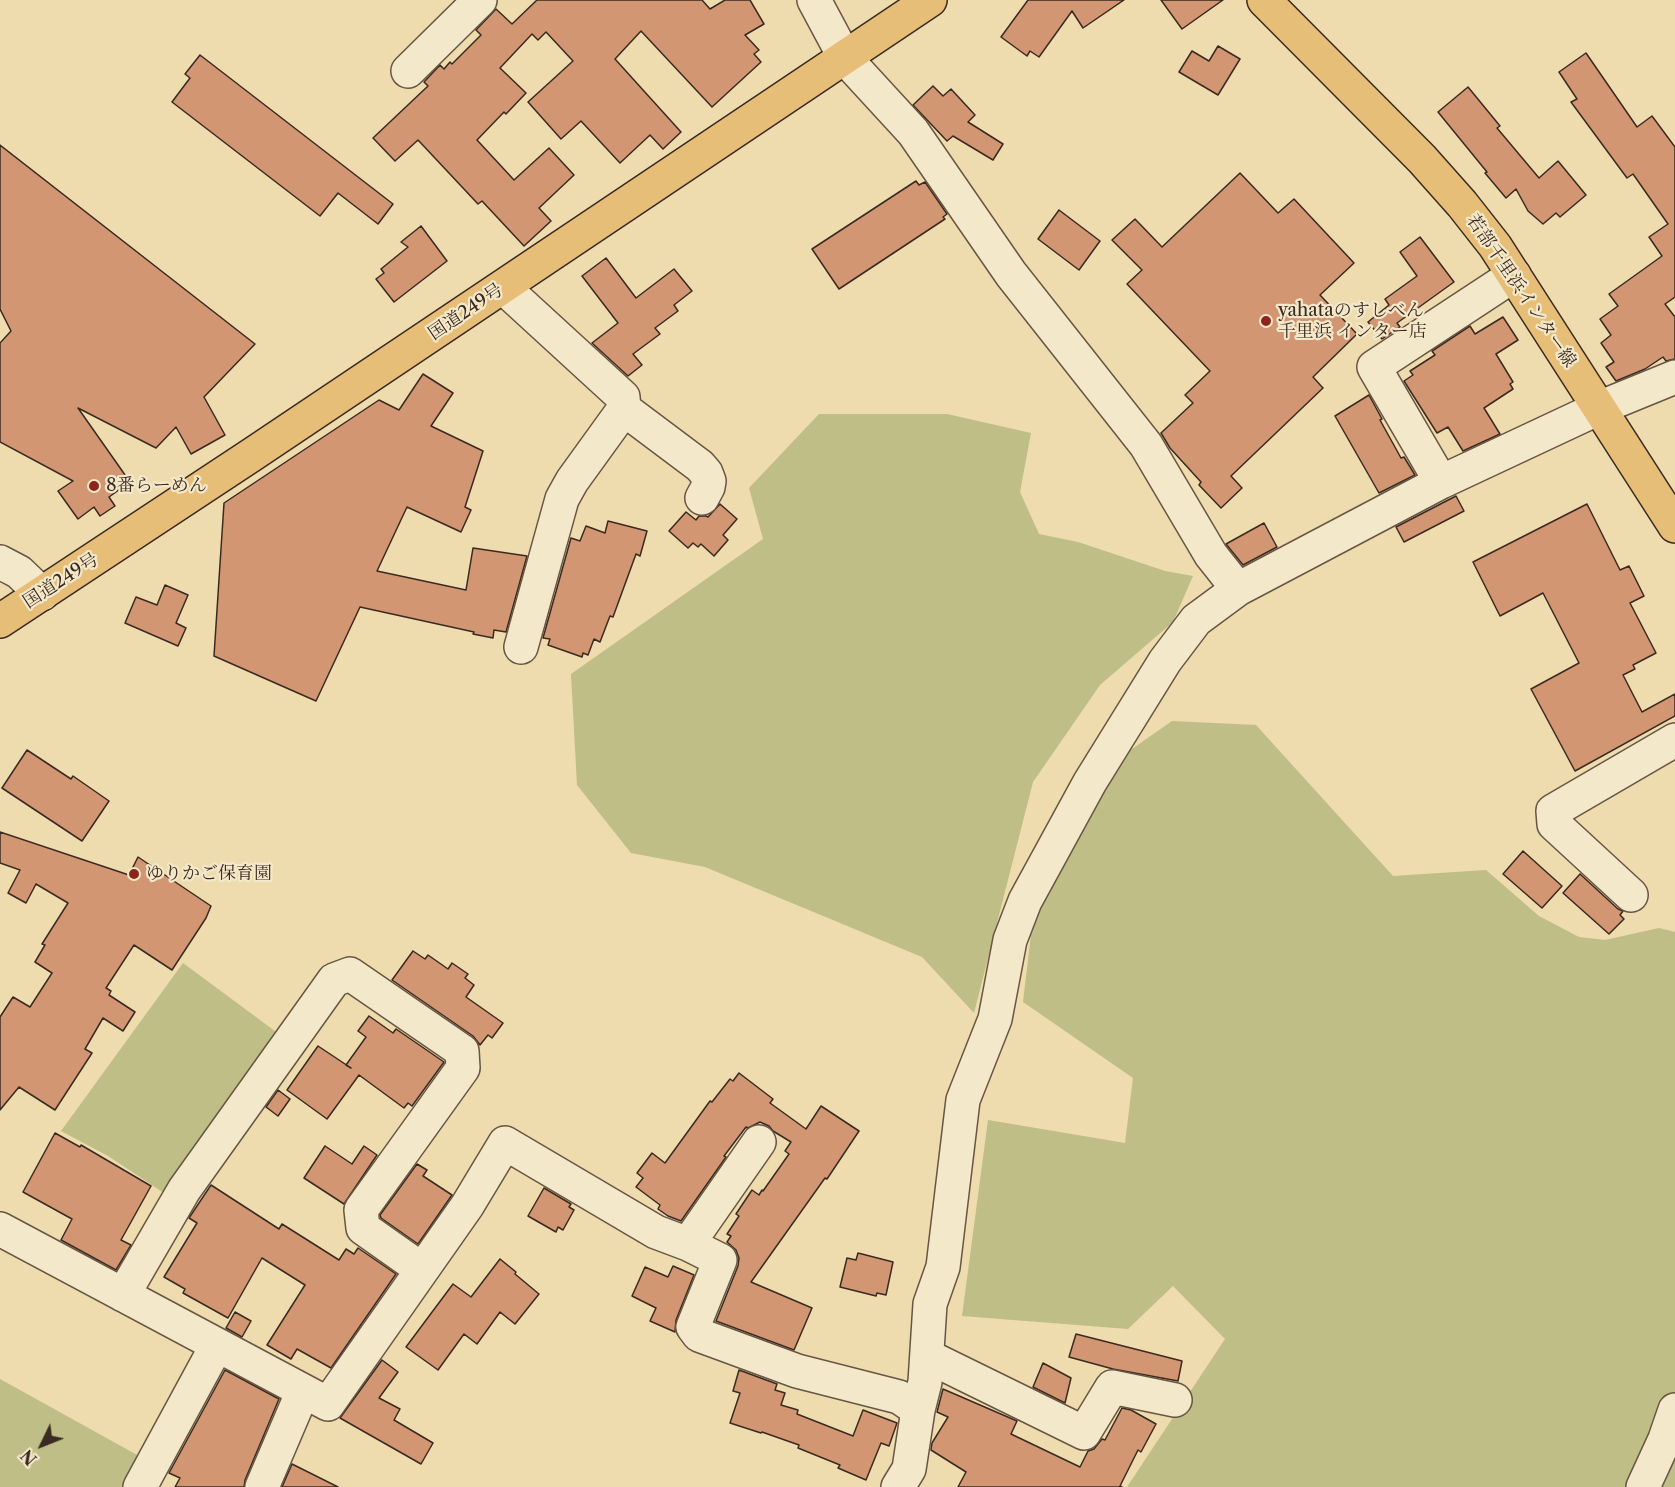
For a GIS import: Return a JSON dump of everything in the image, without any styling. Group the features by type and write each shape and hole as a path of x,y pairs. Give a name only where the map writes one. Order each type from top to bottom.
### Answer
{"main road":[{"name":"国道249号","path":"0,621 930,0"},
{"name":"若部千里浜インター線","path":"1264,0 1422,159 1495,246 1675,526"}],"street":[{"path":"408,71 480,0"},
{"path":"814,0 845,58 913,132 1011,274 1146,445 1211,555 1238,589"},
{"path":"1441,482 1374,367 1514,275"},
{"path":"503,286 623,397 624,409 572,481 562,499 520,647"},
{"path":"898,1487 909,1469 918,1410 925,1382 930,1304 943,1267 963,1100 995,1019 1010,940 1025,902 1090,782 1165,661 1196,620 1238,589 1441,482 1599,408 1675,377"},
{"path":"624,409 700,466 709,481 702,498"},
{"path":"0,562 20,572 42,594"},
{"path":"1631,895 1554,824 1553,811 1675,740"},
{"path":"123,1295 191,1181 334,980 350,974 462,1051 463,1068 361,1210 363,1228 421,1269"},
{"path":"688,1244 759,1142"},
{"path":"0,1229 328,1404 467,1206 505,1143 656,1232 688,1244 720,1260 693,1327 699,1335 796,1371 899,1397 918,1410"},
{"path":"140,1487 217,1345"},
{"path":"927,1356 1084,1433 1112,1387 1174,1400"},
{"path":"262,1487 303,1391"},
{"path":"1643,1487 1673,1424"}],"green space":[{"path":"819,414 947,414 1031,433 1020,492 1039,534 1078,542 1165,571 1193,576 1173,622 1100,685 1033,782 974,1013 922,957 705,867 631,853 577,785 571,674 763,539 749,488"},
{"path":"1172,721 1256,725 1393,876 1486,870 1539,916 1579,937 1605,940 1659,928 1675,932 1675,1487 1127,1487 1225,1339 1173,1286 1128,1329 962,1316 988,1120 1125,1143 1133,1078 1023,1002 1032,926 1077,837 1122,756"},
{"path":"183,963 283,1037 167,1195 108,1156 61,1131"},
{"path":"0,1379 139,1456 123,1487 0,1487"}],"building":[{"path":"537,0 702,0 710,9 725,0 750,0 764,24 745,35 759,50 754,54 761,62 712,107 641,31 615,59 681,132 663,149 650,135 620,163 581,121 561,139 528,102 573,61 546,32 538,40 532,34 500,68 526,93 477,140 514,180 549,148 574,175 539,208 551,221 524,246 482,201 478,204 418,140 395,161 373,138 428,86 424,82 440,65 444,69 450,62 452,64 481,35 476,30 496,9 512,24"},
{"path":"1028,0 1124,0 1083,28 1072,11 1039,57 1030,51 1027,56 1001,37"},
{"path":"1161,0 1223,0 1182,29"},
{"path":"1218,46 1240,59 1218,95 1179,72 1192,51 1209,61"},
{"path":"1586,53 1637,127 1652,116 1675,147 1675,297 1665,304 1675,317 1675,359 1666,361 1663,357 1645,369 1616,381 1606,367 1614,362 1601,343 1611,335 1600,319 1618,306 1609,294 1662,256 1649,237 1668,224 1633,174 1627,178 1571,102 1577,99 1559,72"},
{"path":"200,55 393,204 378,224 338,193 320,216 172,102 190,78 185,74"},
{"path":"933,86 943,96 951,89 975,115 968,122 1003,144 993,160 953,136 947,141 913,105"},
{"path":"1468,87 1500,126 1497,128 1539,178 1558,161 1586,195 1560,217 1556,213 1543,224 1528,211 1516,189 1506,198 1438,112"},
{"path":"0,145 255,344 204,397 225,435 191,454 176,427 156,448 78,408 130,482 109,497 115,506 100,516 94,507 78,519 58,491 73,481 0,442 0,343 11,331 0,309"},
{"path":"1240,173 1278,213 1294,199 1354,263 1320,295 1357,334 1313,377 1323,388 1231,476 1242,488 1221,508 1199,485 1201,482 1170,448 1161,433 1193,403 1185,395 1210,371 1127,284 1142,270 1112,240 1135,219 1162,247"},
{"path":"916,181 919,185 925,182 947,214 943,217 945,219 839,289 812,249"},
{"path":"1059,210 1100,241 1079,270 1038,239"},
{"path":"421,226 447,261 394,302 376,279 384,273 381,269 408,247 401,242"},
{"path":"1420,237 1454,282 1397,323 1400,327 1382,339 1368,322 1389,305 1385,299 1417,276 1400,252"},
{"path":"606,258 636,298 674,269 692,291 674,305 678,311 655,328 660,334 633,354 642,365 628,376 592,343 618,323 582,276"},
{"path":"1503,317 1518,340 1496,354 1513,382 1510,384 1513,389 1484,408 1500,434 1463,451 1448,427 1437,433 1404,381 1413,375 1410,371 1435,355 1432,351 1470,326 1475,334"},
{"path":"423,374 453,393 431,426 483,451 465,507 471,510 461,532 407,507 377,571 466,590 473,548 527,556 506,632 494,630 493,638 360,607 316,701 214,656 224,503 379,400 399,410"},
{"path":"1369,395 1401,458 1404,457 1415,475 1379,493 1335,416"},
{"path":"1456,496 1464,511 1404,542 1396,527"},
{"path":"720,504 737,519 723,535 728,540 714,556 701,544 698,547 693,543 688,548 669,531 686,512 696,520 699,516 708,517"},
{"path":"1587,504 1620,570 1629,566 1644,596 1630,603 1656,653 1633,665 1635,669 1623,675 1642,712 1675,694 1675,716 1575,771 1531,689 1579,663 1543,593 1500,616 1473,562"},
{"path":"608,521 647,531 640,556 636,554 613,617 610,616 600,642 594,639 588,655 583,653 582,657 548,645 550,639 543,638 571,538 580,541 586,526 605,533"},
{"path":"1264,523 1277,547 1243,565 1226,544"},
{"path":"165,585 188,595 176,623 186,628 178,646 125,623 136,597 157,605"},
{"path":"27,750 71,779 73,776 109,801 82,841 2,788"},
{"path":"0,832 129,875 138,857 211,906 206,918 172,970 134,945 106,988 111,991 109,995 135,1012 123,1031 103,1018 85,1049 92,1053 55,1110 19,1087 0,1110 0,1017 13,997 30,1007 52,973 35,962 45,945 42,944 68,903 36,884 26,903 8,893 20,870 0,863"},
{"path":"1523,851 1562,886 1542,908 1503,874"},
{"path":"1580,874 1623,911 1620,915 1624,919 1609,934 1563,893"},
{"path":"413,951 425,959 428,955 448,969 452,963 468,974 465,978 474,985 466,997 503,1023 492,1038 488,1035 480,1045 473,1036 392,980"},
{"path":"369,1016 393,1033 396,1029 444,1062 412,1106 408,1103 404,1108 359,1075 327,1119 287,1090 318,1046 346,1065 366,1037 358,1031"},
{"path":"739,1073 773,1099 770,1103 806,1129 821,1106 859,1131 827,1179 825,1178 751,1282 812,1308 794,1350 716,1321 738,1266 739,1258 736,1250 727,1242 731,1236 727,1234 739,1216 736,1214 752,1190 759,1195 789,1154 785,1151 791,1142 760,1122 746,1127 681,1221 658,1209 660,1205 636,1187 643,1178 637,1173 652,1153 665,1163 710,1101 712,1102 730,1079 733,1081"},
{"path":"278,1090 290,1099 278,1116 266,1107"},
{"path":"55,1133 80,1147 81,1145 151,1186 121,1240 131,1245 116,1270 61,1240 72,1219 23,1192"},
{"path":"325,1146 352,1164 364,1146 377,1155 344,1204 304,1178"},
{"path":"417,1164 427,1170 423,1176 452,1195 418,1244 380,1215"},
{"path":"211,1185 279,1229 282,1224 339,1260 346,1249 354,1254 358,1248 396,1274 331,1368 297,1349 291,1359 267,1345 305,1285 262,1258 228,1318 183,1293 185,1289 164,1277 197,1223 189,1218"},
{"path":"544,1188 571,1204 569,1207 574,1210 563,1230 558,1227 556,1232 528,1216"},
{"path":"858,1253 893,1262 886,1295 877,1293 876,1296 840,1287 847,1258 856,1260"},
{"path":"500,1259 539,1294 515,1324 500,1312 477,1344 464,1334 438,1370 406,1347 453,1284 471,1297"},
{"path":"673,1266 694,1275 676,1320 675,1332 650,1321 656,1308 632,1296 645,1267 668,1277"},
{"path":"235,1312 251,1321 242,1337 226,1328"},
{"path":"1076,1334 1182,1361 1178,1381 1113,1369 1069,1357"},
{"path":"382,1360 398,1372 379,1398 400,1409 394,1420 433,1443 421,1464 340,1418"},
{"path":"1043,1363 1071,1378 1065,1403 1033,1387"},
{"path":"225,1370 279,1399 244,1487 175,1487 180,1478 169,1473"},
{"path":"739,1370 777,1384 775,1390 785,1393 781,1405 798,1410 797,1414 853,1436 863,1410 897,1423 889,1446 881,1443 866,1480 838,1468 840,1465 798,1448 799,1445 730,1423 740,1393 733,1391"},
{"path":"943,1389 1017,1421 1011,1434 1080,1467 1088,1451 1094,1449 1102,1439 1105,1440 1122,1408 1131,1410 1156,1424 1141,1452 1138,1450 1120,1486 1122,1487 958,1487 966,1472 931,1450 932,1443 948,1417 937,1412"},
{"path":"292,1464 338,1487 282,1487"}],"place":[{"name":"yahataのすしべん 千里浜 インター店","path":"1266,321"},
{"name":"8番らーめん","path":"94,486"},
{"name":"ゆりかご保育園","path":"134,874"}]}
